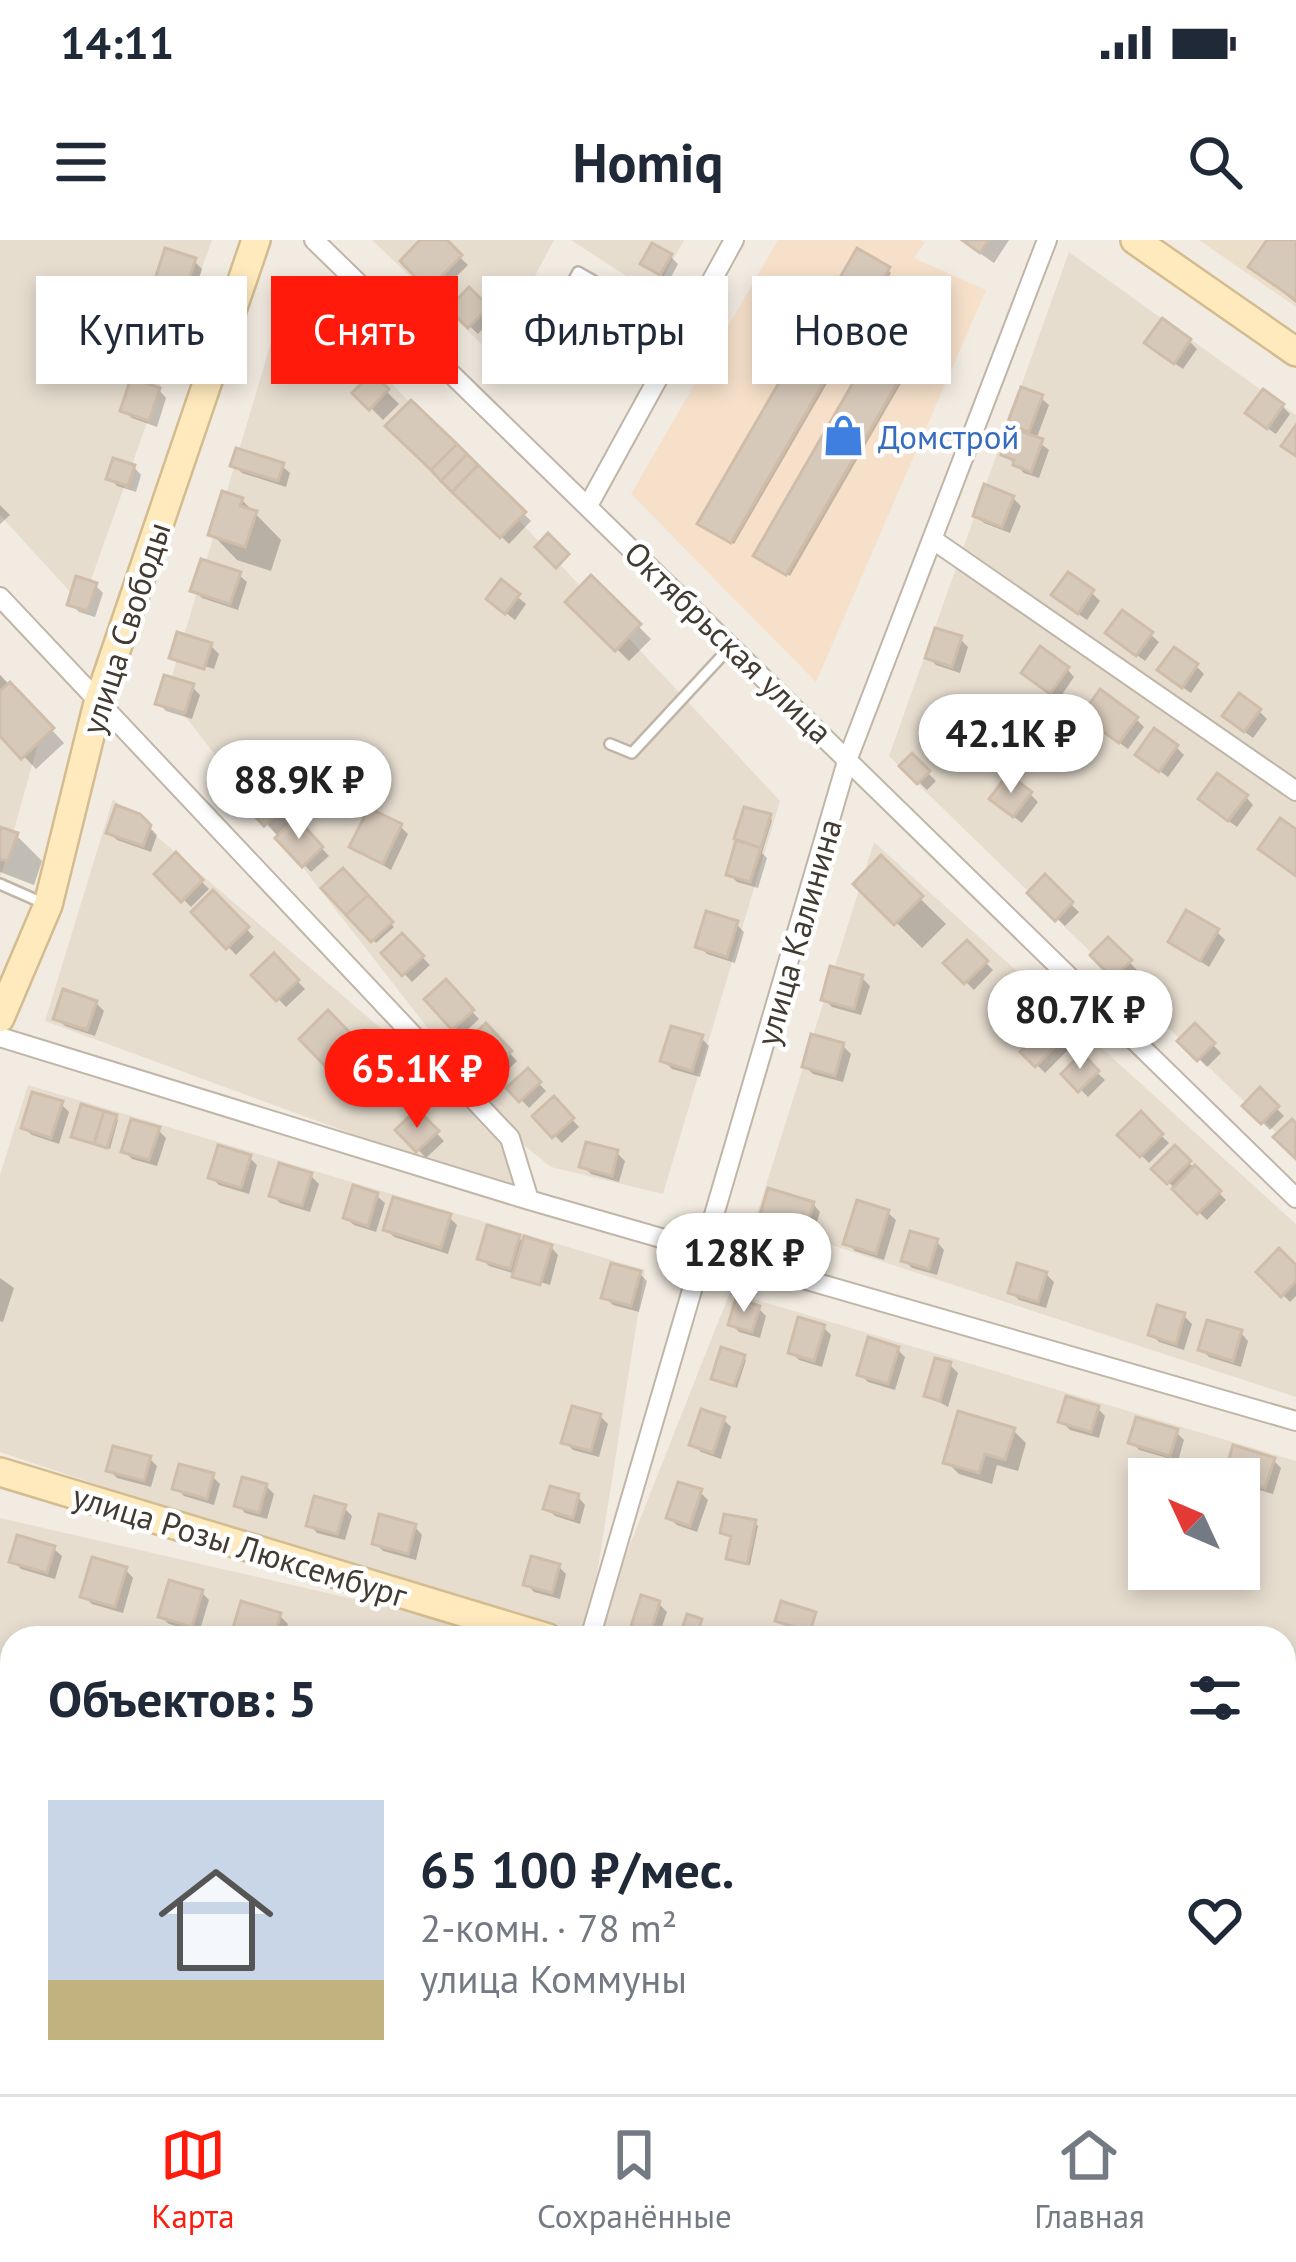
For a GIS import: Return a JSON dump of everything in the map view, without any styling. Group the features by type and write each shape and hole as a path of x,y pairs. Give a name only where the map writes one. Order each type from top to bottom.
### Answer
{"street":[{"name":"улица Свободы","path":"0,1018 48,905 98,703 256,240"},
{"name":"Октябрьская улица","path":"314,240 1296,1198"},
{"path":"713,276 734,240"},
{"name":"улица Калинина","path":"594,1626 848,758 1047,240"},
{"path":"1135,240 1296,352"},
{"path":"589,504 654,384"},
{"path":"932,539 1296,791"},
{"path":"0,597 510,1138 529,1200"},
{"path":"0,1037 529,1200 1296,1421"},
{"name":"улица Розы Люксембург","path":"0,1472 508,1626"}],"lane":[{"path":"610,744 632,753 732,645"},
{"path":"0,884 48,905"}],"shaded area":[{"path":"0,240 212,240 199,276 36,276 36,384 161,384 82,605 0,515"},
{"path":"372,240 554,240 535,276 482,276 482,345 458,322 458,276 410,276"},
{"path":"571,240 684,240 664,276 626,276"},
{"path":"778,240 920,240 925,242 914,258 986,290 951,371 951,276 757,276"},
{"path":"1199,240 1296,240 1296,307"},
{"path":"1069,252 1296,415 1296,1152 889,756"},
{"path":"752,285 752,384 945,384 816,682 631,494 695,384 728,384 728,326"},
{"path":"271,342 271,384 392,384 780,801 663,1194 551,1167 511,1135 167,693"},
{"path":"0,674 44,723 0,879"},
{"path":"113,799 509,1138 527,1198 45,1021"},
{"path":"874,842 1296,1224 1296,1397 755,1220"},
{"path":"28,1085 645,1270 589,1626 520,1626 0,1452 0,1175"},
{"path":"730,1292 1296,1461 1296,1626 598,1626"},
{"path":"0,1518 472,1626 0,1626"}],"building":[{"path":"420,240 447,240 462,255 442,276 414,276 400,261"},
{"path":"962,240 989,240 980,253"},
{"path":"1267,240 1296,240 1296,300 1248,267"},
{"path":"652,243 672,254 660,275 640,264"},
{"path":"165,248 196,258 190,276 156,276"},
{"path":"857,248 890,267 885,276 841,276"},
{"path":"469,287 482,300 482,314 468,328 458,318 458,299"},
{"path":"1162,318 1191,339 1174,364 1144,343"},
{"path":"129,384 160,388 149,421 120,411"},
{"path":"361,384 384,384 389,389 369,410 352,393"},
{"path":"778,384 823,384 731,543 697,524"},
{"path":"852,384 897,384 786,575 753,556"},
{"path":"1021,387 1043,395 1029,432 1007,424"},
{"path":"1263,389 1284,404 1267,429 1245,413"},
{"path":"411,400 457,444 431,470 385,426"},
{"path":"1296,425 1296,456 1281,446"},
{"path":"1006,426 1043,439 1031,472 1001,455"},
{"path":"457,444 467,454 441,481 431,470"},
{"path":"236,448 284,463 278,481 230,466"},
{"path":"467,454 478,465 452,492 441,481"},
{"path":"113,458 135,465 128,486 106,479"},
{"path":"478,465 526,512 500,538 452,492"},
{"path":"984,484 1014,496 1002,527 973,516"},
{"path":"222,491 243,498 240,506 257,511 245,547 208,535"},
{"path":"548,533 569,554 556,568 535,547"},
{"path":"201,559 241,572 230,604 190,591"},
{"path":"1068,572 1094,590 1078,614 1051,595"},
{"path":"591,575 641,624 615,651 565,602"},
{"path":"76,576 97,583 88,611 67,605"},
{"path":"501,579 520,594 505,614 486,599"},
{"path":"1122,610 1153,632 1136,656 1105,633"},
{"path":"935,628 962,636 952,667 925,658"},
{"path":"177,632 212,643 204,669 169,658"},
{"path":"1040,646 1069,667 1050,694 1021,673"},
{"path":"1174,647 1198,664 1182,688 1157,670"},
{"path":"164,675 194,684 185,713 155,704"},
{"path":"10,682 54,728 21,759 0,736 0,691"},
{"path":"1100,689 1138,717 1119,743 1081,716"},
{"path":"1239,693 1261,709 1244,732 1222,716"},
{"path":"1154,728 1178,745 1159,772 1135,755"},
{"path":"912,753 930,771 917,784 899,766"},
{"path":"247,764 285,806 264,826 225,784"},
{"path":"1217,773 1248,795 1228,821 1198,799"},
{"path":"1008,774 1032,792 1013,817 989,799"},
{"path":"116,805 140,814 151,825 143,846 106,833"},
{"path":"744,807 771,814 761,848 734,839"},
{"path":"369,808 402,824 383,864 349,847"},
{"path":"297,818 323,847 302,867 275,838"},
{"path":"1280,818 1296,829 1296,876 1258,849"},
{"path":"0,827 18,833 8,861 0,859"},
{"path":"736,840 761,848 750,882 726,875"},
{"path":"176,852 203,880 181,902 154,874"},
{"path":"881,855 923,896 894,925 853,884"},
{"path":"343,868 368,895 346,915 321,888"},
{"path":"1045,874 1073,902 1055,921 1027,893"},
{"path":"213,890 249,927 226,949 191,912"},
{"path":"368,895 393,922 371,942 346,915"},
{"path":"1186,910 1219,929 1200,961 1168,942"},
{"path":"706,911 738,921 727,957 695,947"},
{"path":"402,933 424,956 402,976 381,953"},
{"path":"1108,937 1132,960 1113,979 1090,955"},
{"path":"967,940 988,961 964,984 943,963"},
{"path":"274,953 299,980 276,1001 251,975"},
{"path":"830,966 863,975 854,1009 821,1000"},
{"path":"446,979 474,1010 452,1030 424,999"},
{"path":"63,989 97,1001 87,1030 53,1019"},
{"path":"328,1010 354,1037 324,1065 299,1039"},
{"path":"1050,1022 1065,1037 1035,1067 1020,1052"},
{"path":"486,1023 512,1051 490,1071 465,1043"},
{"path":"1195,1023 1215,1043 1197,1061 1177,1041"},
{"path":"671,1026 703,1035 692,1071 660,1061"},
{"path":"811,1034 844,1043 835,1076 802,1067"},
{"path":"361,1044 376,1060 346,1089 324,1065 335,1055 341,1062"},
{"path":"1082,1053 1099,1071 1078,1092 1061,1074"},
{"path":"528,1068 541,1082 519,1102 506,1088"},
{"path":"1260,1087 1279,1106 1261,1124 1242,1106"},
{"path":"32,1092 63,1101 51,1138 21,1128"},
{"path":"554,1096 574,1118 552,1138 532,1116"},
{"path":"81,1104 104,1111 94,1144 71,1137"},
{"path":"417,1109 439,1131 416,1152 395,1130"},
{"path":"104,1111 117,1115 107,1148 94,1144"},
{"path":"1141,1111 1163,1134 1140,1157 1117,1135"},
{"path":"131,1119 160,1127 149,1160 121,1152"},
{"path":"1292,1119 1296,1123 1295,1158 1273,1137"},
{"path":"586,1142 618,1150 612,1176 579,1167"},
{"path":"218,1145 251,1155 241,1188 208,1178"},
{"path":"1175,1145 1191,1161 1167,1184 1151,1169"},
{"path":"279,1163 312,1173 302,1206 269,1196"},
{"path":"1195,1165 1221,1191 1197,1214 1172,1189"},
{"path":"353,1185 378,1193 368,1226 343,1218"},
{"path":"768,1188 814,1202 805,1232 759,1218"},
{"path":"393,1197 451,1214 441,1248 383,1230"},
{"path":"857,1200 889,1210 876,1254 843,1244"},
{"path":"487,1225 520,1235 510,1269 477,1259"},
{"path":"910,1231 938,1239 929,1269 901,1261"},
{"path":"524,1236 552,1245 540,1285 512,1277"},
{"path":"1279,1248 1296,1265 1296,1281 1281,1297 1256,1272"},
{"path":"611,1263 641,1271 631,1306 601,1298"},
{"path":"1017,1263 1047,1272 1038,1302 1008,1293"},
{"path":"736,1298 760,1306 752,1332 728,1325"},
{"path":"1157,1305 1185,1313 1176,1344 1148,1335"},
{"path":"798,1317 825,1325 814,1361 788,1353"},
{"path":"1207,1320 1242,1330 1233,1361 1198,1350"},
{"path":"868,1337 899,1347 888,1384 857,1375"},
{"path":"721,1347 745,1355 734,1386 711,1379"},
{"path":"935,1358 951,1362 940,1401 924,1396"},
{"path":"1066,1396 1099,1406 1091,1432 1058,1422"},
{"path":"572,1406 601,1414 591,1451 561,1443"},
{"path":"701,1409 725,1417 713,1453 689,1445"},
{"path":"958,1411 1015,1428 1005,1460 985,1454 979,1473 943,1463"},
{"path":"1136,1417 1178,1429 1170,1456 1128,1443"},
{"path":"1233,1445 1275,1458 1265,1488 1260,1487 1260,1458 1229,1458"},
{"path":"113,1446 151,1456 144,1481 106,1471"},
{"path":"179,1464 214,1473 207,1499 172,1489"},
{"path":"242,1477 267,1484 259,1513 234,1506"},
{"path":"678,1482 702,1489 690,1526 666,1518"},
{"path":"550,1486 579,1494 573,1518 543,1509"},
{"path":"314,1496 346,1505 337,1534 306,1526"},
{"path":"379,1514 416,1524 408,1554 372,1544"},
{"path":"724,1514 756,1520 747,1564 726,1559 731,1536 720,1533"},
{"path":"17,1535 55,1546 47,1573 9,1562"},
{"path":"531,1556 560,1564 552,1593 523,1585"},
{"path":"92,1557 127,1567 115,1607 80,1597"},
{"path":"169,1580 203,1590 192,1626 158,1617"},
{"path":"641,1595 660,1601 653,1626 631,1626"},
{"path":"241,1601 281,1613 277,1626 234,1626"},
{"path":"781,1601 816,1612 812,1626 775,1621"},
{"path":"687,1614 702,1619 700,1626 683,1626"}],"place":[{"name":"Домстрой","path":"844,436"}]}
